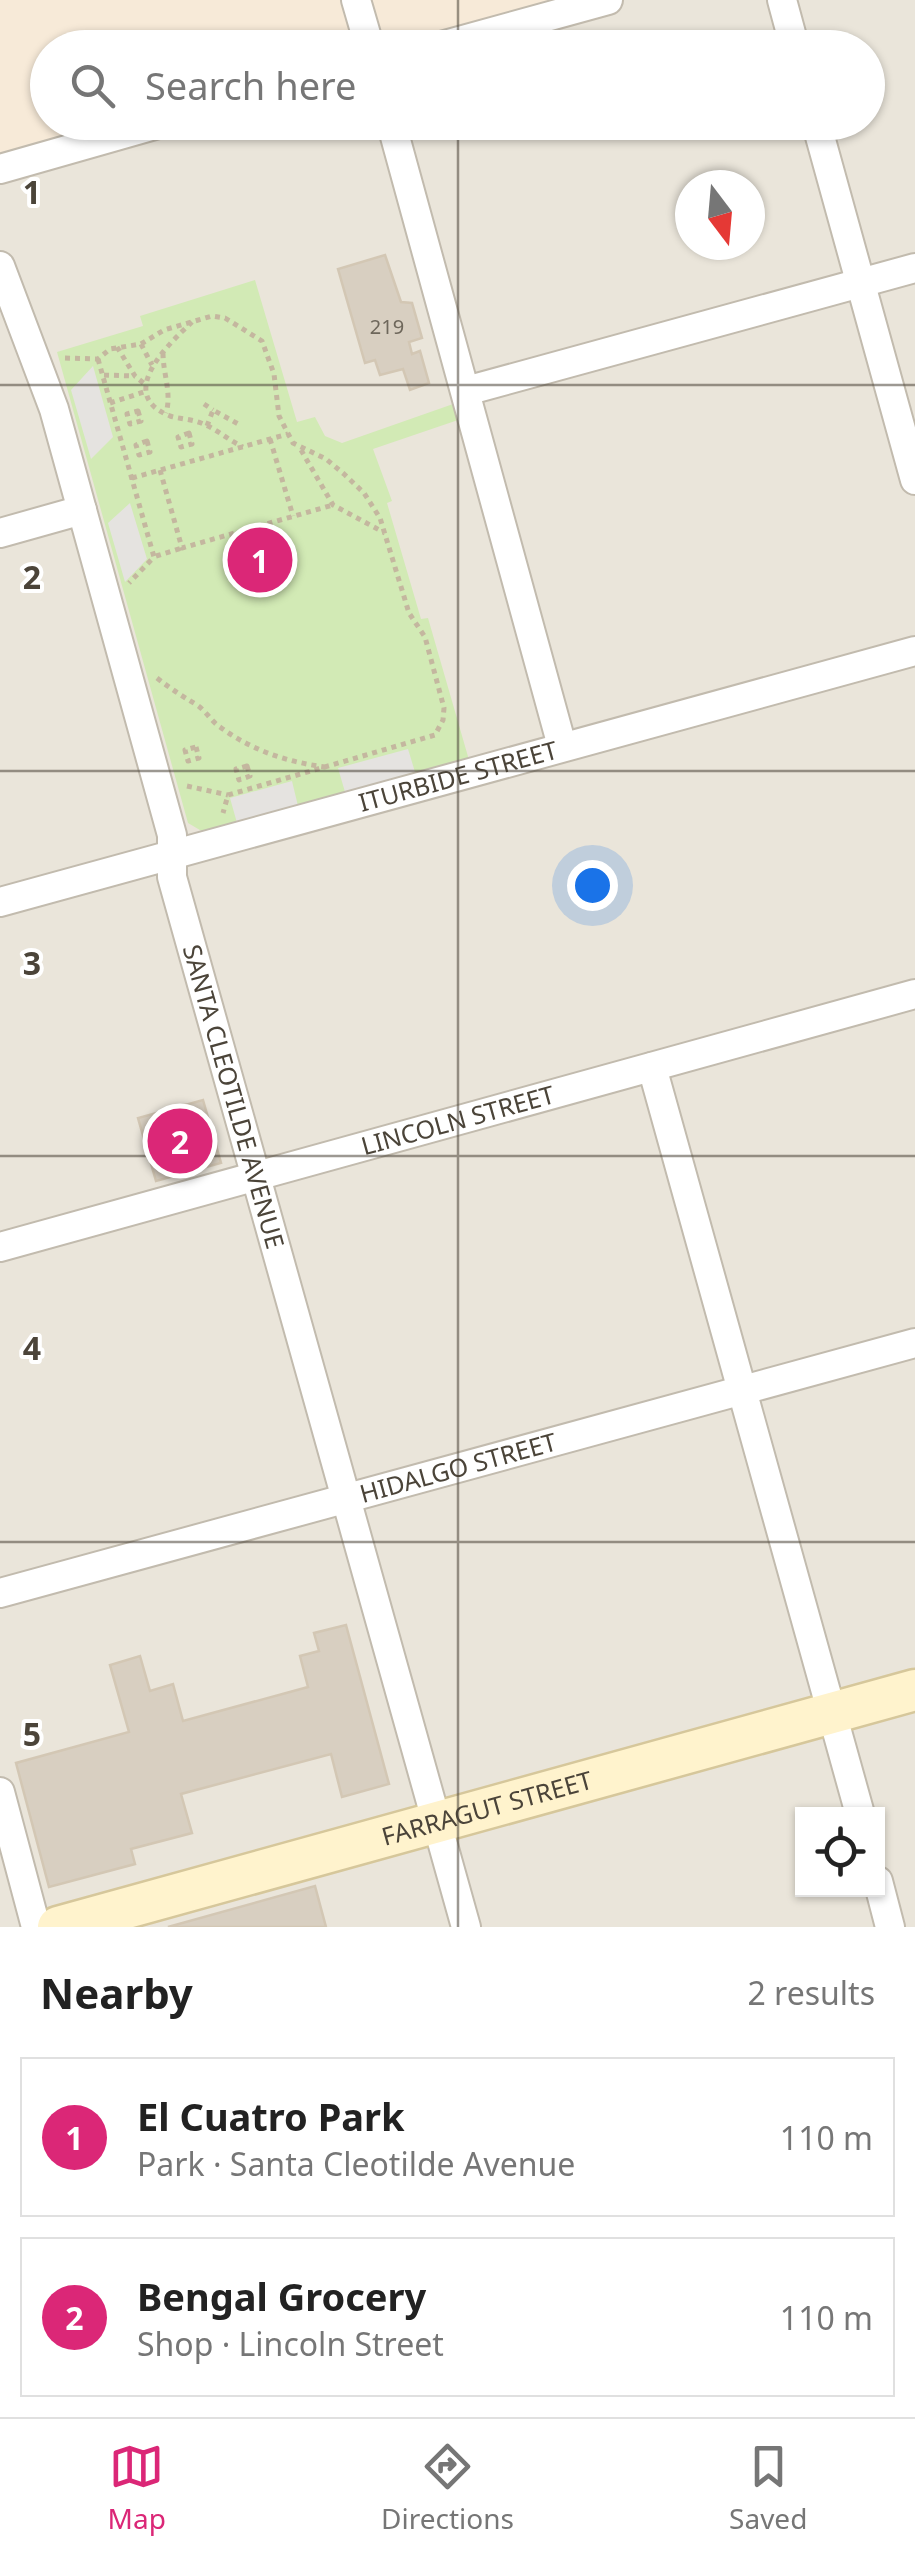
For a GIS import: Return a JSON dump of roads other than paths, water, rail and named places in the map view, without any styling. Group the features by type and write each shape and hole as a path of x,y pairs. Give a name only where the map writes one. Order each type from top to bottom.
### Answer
{"street":[{"path":"356,0 365,30"},
{"path":"499,30 608,0"},
{"path":"782,0 790,30"},
{"path":"0,169 102,140"},
{"path":"396,140 562,746"},
{"path":"821,140 915,480"},
{"name":"SANTA CLEOTILDE AVENUE","path":"0,266 42,373 82,510 172,836 172,877 466,1927"},
{"path":"466,391 915,268"},
{"path":"0,533 82,510"},
{"name":"ITURBIDE STREET","path":"0,902 915,651"},
{"name":"LINCOLN STREET","path":"0,1247 915,994"},
{"path":"652,1067 858,1807"},
{"name":"HIDALGO STREET","path":"0,1592 915,1343"},
{"name":"FARRAGUT STREET","path":"58,1927 915,1690"},
{"path":"0,1792 36,1927"},
{"path":"882,1897 890,1927"}],"place":[{"name":"El Cuatro Park","path":"260,560"},
{"name":"Bengal Grocery","path":"180,1141"}]}
